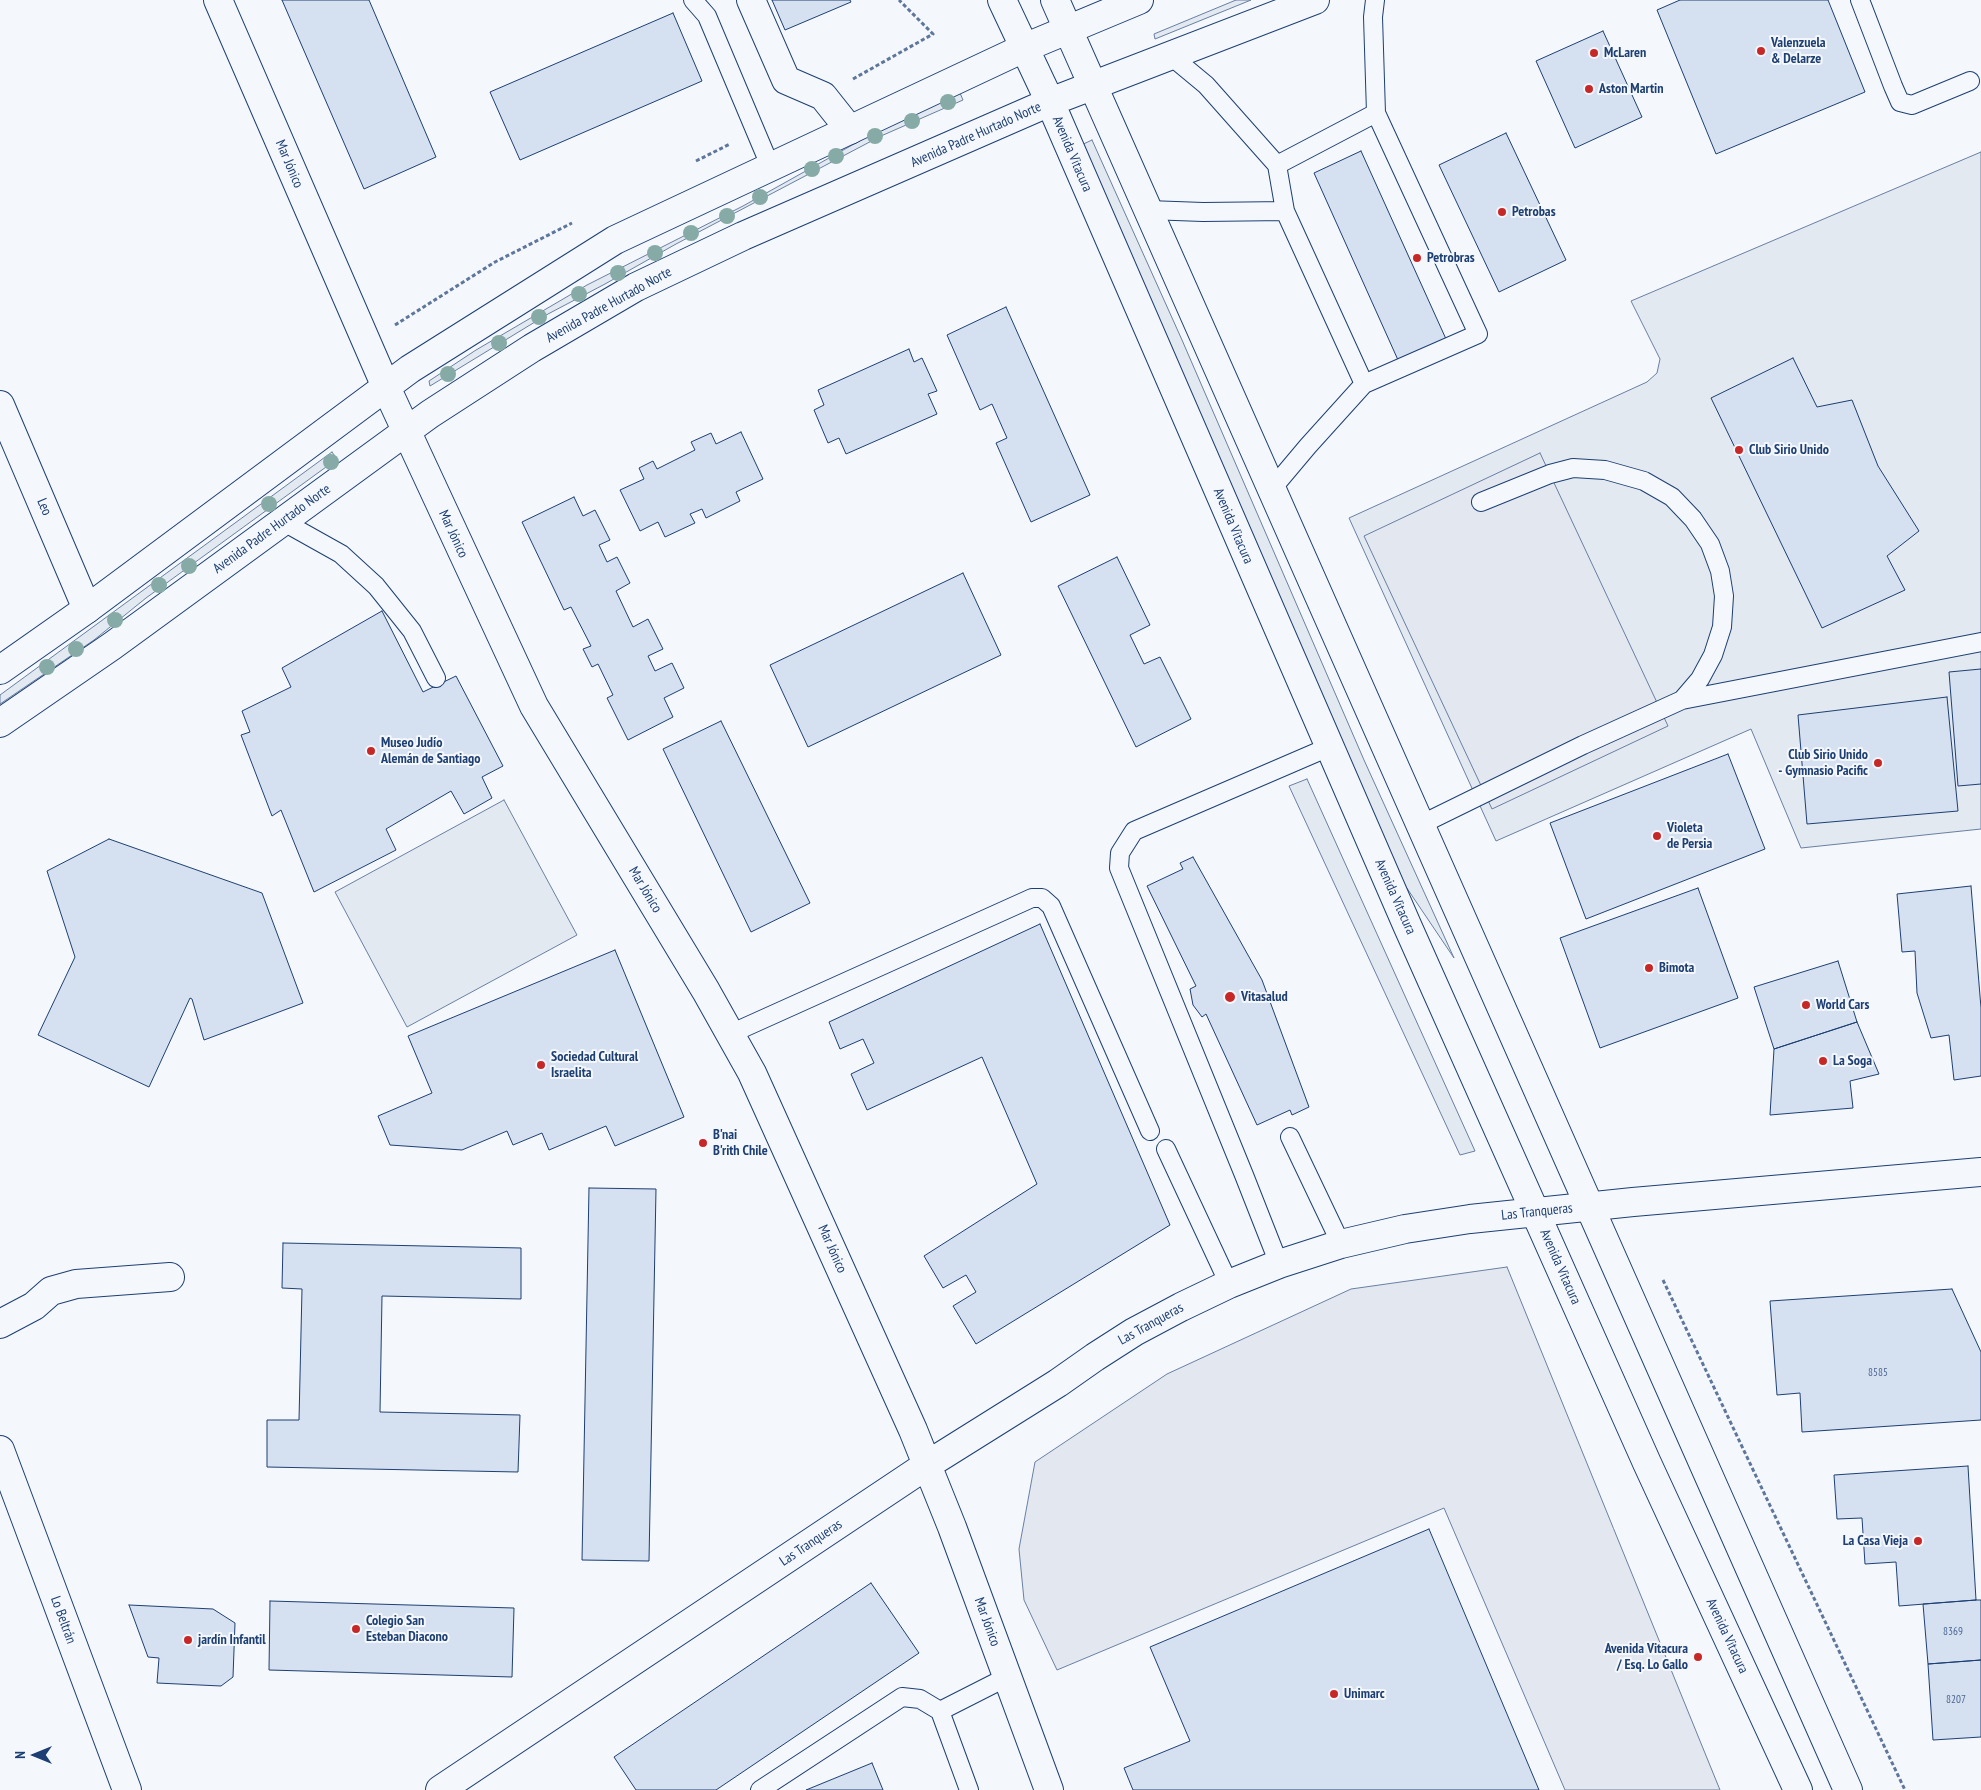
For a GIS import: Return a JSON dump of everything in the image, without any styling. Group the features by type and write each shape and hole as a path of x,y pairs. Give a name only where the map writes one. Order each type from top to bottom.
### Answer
{"main road":[{"name":"Mar Jónico","path":"218,0 406,432 534,706 752,1072 927,1465 1049,1790"},
{"path":"751,0 786,80 823,96 850,130"},
{"name":"Avenida Vitacura","path":"1002,0 1050,102 1329,747 1643,1454 1798,1790"},
{"path":"1054,0 1848,1790"},
{"path":"0,670 87,609 426,359 615,240 1024,48 1140,0"},
{"name":"Avenida Padre Hurtado Norte","path":"0,723 112,646 430,414 532,348 636,287 743,236 1050,102 1315,0"},
{"name":"Leo","path":"0,405 87,609"},
{"name":"Las Tranqueras","path":"440,1790 927,1465 1134,1332 1229,1284 1279,1264 1341,1244 1405,1229 1470,1219 1981,1172"},
{"path":"0,1324 34,1306 51,1291 76,1284 170,1277"},
{"name":"Lo Beltrán","path":"0,1450 126,1790"}],"lane":[{"path":"693,0 707,16 771,168"},
{"path":"1271,490 1364,384 1478,334 1376,113 1373,17 1375,0"},
{"path":"1860,0 1900,102 1912,105 1970,81"},
{"path":"1171,56 1206,85 1277,165 1285,211 1364,384"},
{"path":"1277,165 1376,113"},
{"path":"1148,210 1203,212 1285,211"},
{"path":"1481,502 1550,474 1573,468 1604,470 1644,481 1672,497 1693,519 1710,544 1720,571 1724,596 1722,627 1713,654 1700,678 1682,700"},
{"path":"282,521 341,554 376,586 412,631 436,678"},
{"path":"1420,825 1565,754 1682,700 1981,642"},
{"path":"1279,1264 1119,868 1120,853 1134,831 1329,747"},
{"path":"730,1034 1032,898 1042,898 1051,906 1150,1131"},
{"path":"1290,1138 1341,1244"},
{"path":"1166,1150 1229,1284"},
{"path":"940,1711 1007,1677"},
{"path":"760,1790 902,1697 920,1699 940,1711 969,1790"}],"path":[{"path":"900,0 933,34"},
{"path":"1660,1274 1905,1790"}],"shaded area":[{"path":"1236,0 1251,0 1155,39 1154,34"},
{"path":"960,93 963,100 881,136 676,244 548,314 430,386 429,381 476,350 587,285 743,206 881,129"},
{"path":"1092,140 1182,340 1364,760 1454,958 1392,866 1077,147"},
{"name":"Club Sirio Unido","path":"1981,152 1981,829 1801,848 1751,729 1496,841 1349,518 1647,382 1657,373 1660,359 1631,301"},
{"path":"332,452 337,459 146,598 94,640 0,704 0,695"},
{"path":"1540,453 1668,726 1492,809 1364,536"},
{"path":"1307,779 1475,1151 1460,1155 1289,786"},
{"path":"504,800 577,935 407,1027 335,892"},
{"path":"1507,1267 1720,1790 1565,1790 1444,1508 1057,1670 1024,1600 1019,1549 1035,1462 1167,1374 1351,1289"}],"building":[{"path":"282,0 369,0 436,157 364,189"},
{"path":"772,0 850,0 851,2 785,30"},
{"name":"Valenzuela & Delarze","path":"1680,0 1828,0 1865,92 1716,154 1657,10"},
{"path":"673,13 702,81 520,160 490,92"},
{"name":"Aston Martin","path":"1603,31 1642,117 1575,148 1536,61"},
{"name":"Petrobas","path":"1506,133 1566,260 1499,292 1439,165"},
{"path":"1361,151 1446,339 1398,360 1314,173"},
{"path":"1006,307 1090,495 1031,522 996,443 1007,438 992,404 980,410 947,335"},
{"path":"909,349 914,362 922,358 937,391 928,394 937,414 846,454 839,438 828,443 814,410 824,405 818,390"},
{"name":"Club Sirio Unido","path":"1793,358 1817,407 1852,400 1878,466 1919,531 1887,556 1905,590 1822,628 1711,398"},
{"path":"741,432 763,479 736,492 740,501 706,518 702,509 690,514 695,523 665,537 658,522 640,531 620,490 644,479 639,468 653,461 657,469 695,450 691,442 711,433 716,444"},
{"path":"574,497 583,516 595,510 610,540 599,545 607,562 617,557 630,583 616,591 633,627 648,619 663,649 648,656 655,671 672,663 684,688 664,698 673,717 628,740 607,698 613,695 598,664 592,667 583,649 591,646 571,607 564,610 522,522"},
{"path":"1117,557 1150,625 1130,635 1144,664 1160,657 1191,719 1136,747 1058,586"},
{"path":"963,573 1001,655 808,747 770,665"},
{"name":"Museo Judío Alemán de Santiago","path":"382,611 423,692 456,676 503,766 482,777 492,798 464,814 451,791 386,829 396,850 314,892 281,810 272,816 241,735 250,732 242,711 291,687 282,668"},
{"path":"1981,669 1981,784 1958,786 1949,672"},
{"name":"Club Sirio Unido - Gymnasio Pacific","path":"1947,697 1958,811 1807,824 1798,715"},
{"path":"721,721 810,903 751,932 663,749"},
{"name":"Violeta de Persia","path":"1728,754 1765,849 1586,919 1550,823"},
{"path":"109,839 262,893 303,1003 204,1040 192,999 190,998 149,1087 38,1035 75,957 47,871"},
{"name":"Vitasalud","path":"1193,857 1262,980 1309,1107 1292,1115 1290,1110 1257,1125 1206,1014 1202,1017 1193,1005 1190,989 1196,986 1147,886 1183,869 1180,863"},
{"path":"1971,886 1981,1008 1981,1076 1954,1080 1949,1035 1931,1038 1917,993 1915,951 1902,952 1897,894"},
{"name":"Bimota","path":"1698,888 1738,998 1600,1048 1560,938"},
{"path":"1040,924 1170,1225 976,1344 953,1306 976,1292 966,1275 943,1288 924,1256 1037,1184 982,1057 867,1110 851,1074 874,1063 863,1039 840,1049 829,1022"},
{"name":"Sociedad Cultural Israelita","path":"615,950 684,1117 615,1146 606,1126 549,1150 542,1133 513,1145 507,1131 462,1150 390,1145 378,1116 432,1093 408,1036"},
{"name":"World Cars","path":"1838,961 1857,1022 1774,1049 1754,987"},
{"name":"La Soga","path":"1857,1022 1879,1074 1850,1081 1853,1108 1770,1115 1774,1049"},
{"path":"589,1188 656,1189 649,1561 582,1560"},
{"path":"283,1243 521,1248 521,1299 382,1296 380,1412 520,1415 518,1472 267,1467 267,1420 299,1420 302,1289 282,1288"},
{"path":"1952,1289 1981,1352 1981,1420 1802,1432 1800,1393 1777,1395 1770,1301"},
{"name":"La Casa Vieja","path":"1968,1466 1976,1600 1899,1606 1896,1562 1865,1564 1862,1518 1837,1519 1834,1475"},
{"name":"Unimarc","path":"1429,1529 1539,1790 1133,1790 1124,1768 1190,1741 1150,1647"},
{"path":"871,1583 919,1653 716,1790 636,1790 614,1757"},
{"path":"1981,1600 1981,1660 1928,1664 1923,1604"},
{"path":"270,1601 514,1608 512,1677 269,1670"},
{"name":"jardín Infantil","path":"129,1605 213,1609 235,1623 233,1677 221,1686 157,1683 159,1658 148,1657"},
{"path":"1981,1660 1981,1737 1933,1740 1928,1664"},
{"path":"872,1763 883,1790 806,1790"}],"place":[{"name":"Valenzuela & Delarze","path":"1761,51"},
{"name":"McLaren","path":"1594,53"},
{"name":"Aston Martin","path":"1589,89"},
{"name":"Petrobas","path":"1502,212"},
{"name":"Petrobras","path":"1417,258"},
{"name":"Club Sirio Unido","path":"1739,450"},
{"name":"Museo Judío Alemán de Santiago","path":"371,751"},
{"name":"Club Sirio Unido - Gymnasio Pacific","path":"1878,763"},
{"name":"Violeta de Persia","path":"1657,836"},
{"name":"Bimota","path":"1649,968"},
{"name":"Vitasalud","path":"1230,997"},
{"name":"World Cars","path":"1806,1005"},
{"name":"La Soga","path":"1823,1061"},
{"name":"Sociedad Cultural Israelita","path":"541,1065"},
{"name":"B'nai B'rith Chile","path":"703,1143"},
{"name":"La Casa Vieja","path":"1918,1541"},
{"name":"Colegio San Esteban Diacono","path":"356,1629"},
{"name":"jardín Infantil","path":"188,1640"},
{"name":"Avenida Vitacura / Esq. Lo Gallo","path":"1698,1657"},
{"name":"Unimarc","path":"1334,1694"}]}
